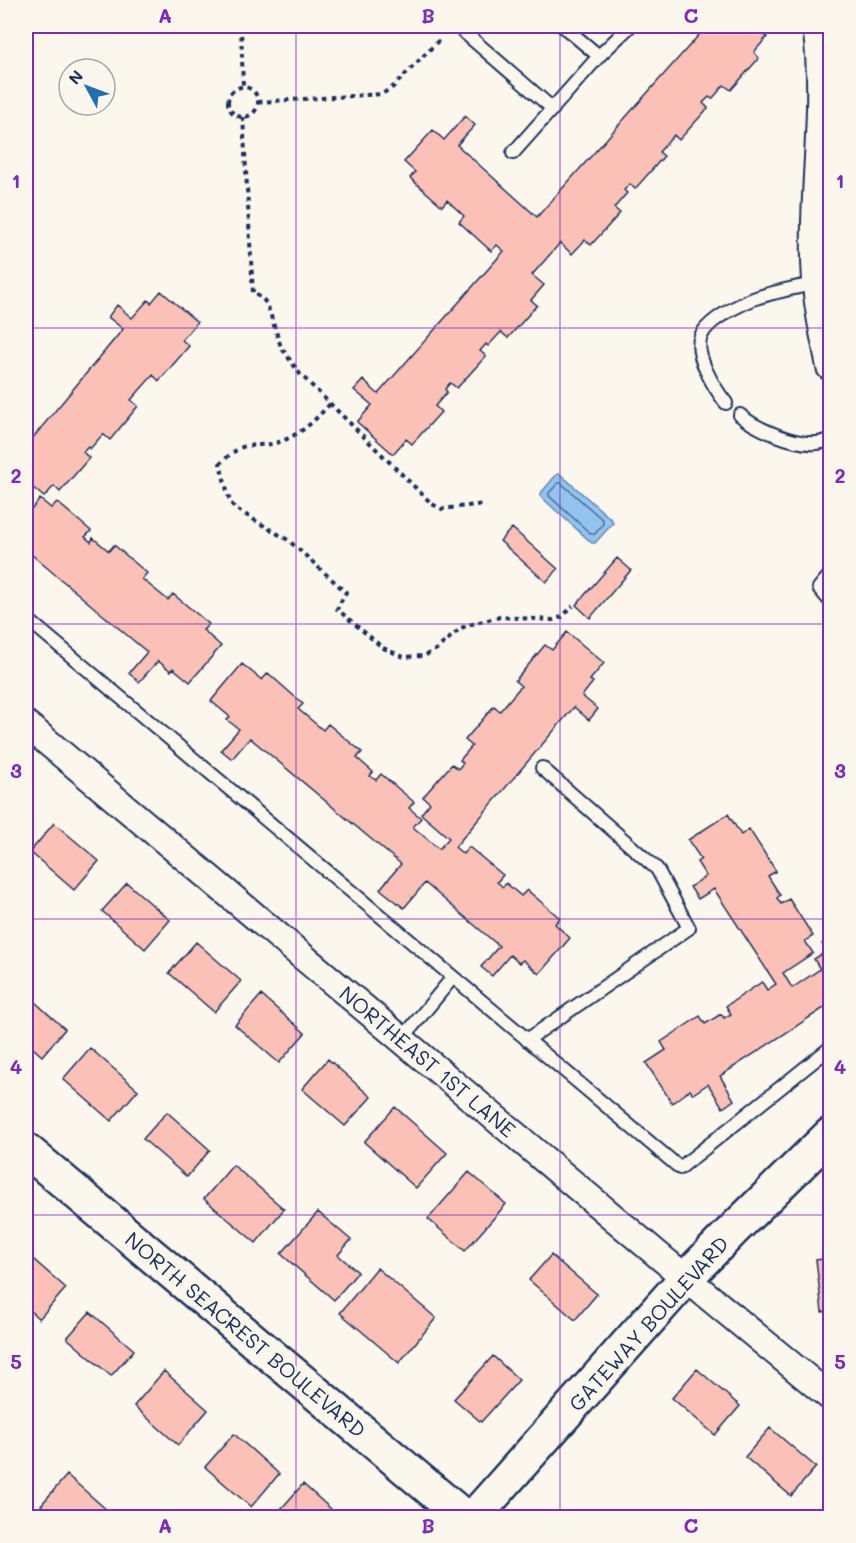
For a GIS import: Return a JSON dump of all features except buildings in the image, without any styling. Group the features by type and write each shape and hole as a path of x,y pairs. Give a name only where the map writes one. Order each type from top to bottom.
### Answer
{"street":[{"path":"816,26 820,75 823,257 816,283 822,327 831,367"},
{"name":"NORTHEAST 1ST LANE","path":"26,724 831,1397"},
{"name":"GATEWAY BOULEVARD","path":"473,1518 687,1278 831,1135"},
{"name":"NORTH SEACREST BOULEVARD","path":"26,1150 465,1518"}],"lane":[{"path":"457,26 553,109"},
{"path":"563,26 599,56"},
{"path":"513,153 599,56 630,26"},
{"path":"726,403 702,360 699,348 700,337 708,326 754,298 816,283"},
{"path":"740,416 753,426 768,433 816,443 831,440"},
{"path":"831,575 819,588 831,601"},
{"path":"26,618 680,1168 831,1048"},
{"path":"527,1040 689,928 657,869 542,768"},
{"path":"402,1039 453,977"}],"path":[{"path":"241,26 243,87"},
{"path":"258,102 382,93 393,87 445,33"},
{"path":"243,87 254,92 258,102 257,109 250,116 243,117 233,113 228,103 233,91 243,87"},
{"path":"243,117 253,294 261,297 267,304 281,347 300,374 432,504 442,509 484,504"},
{"path":"330,404 307,428 292,437 275,443 244,446 220,464 230,502 236,509 288,540 346,592 337,609 382,648 404,657 424,656 437,649 461,628 475,623 500,617 553,620 562,617 573,606"}],"water":[{"path":"557,474 560,474 612,520 613,523 595,543 592,543 540,496"}]}
